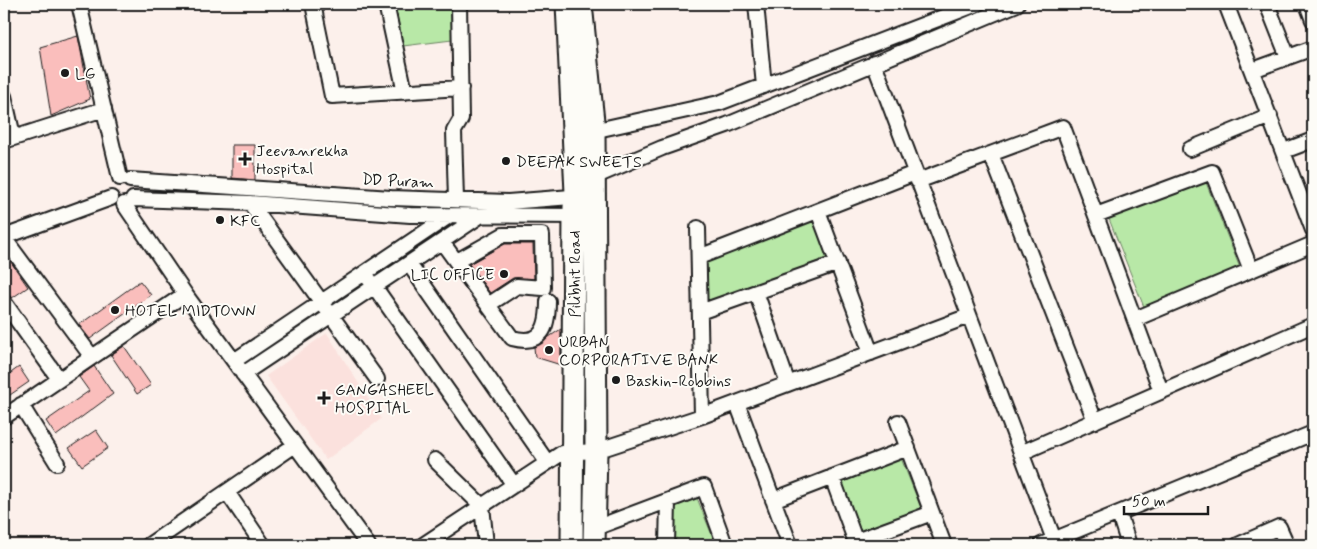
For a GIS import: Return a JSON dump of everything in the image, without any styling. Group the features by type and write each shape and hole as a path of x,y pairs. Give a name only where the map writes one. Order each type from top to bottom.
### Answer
{"highway":[{"name":"Pilibhit Road","path":"567,4 584,132 584,196 573,451 572,545"},
{"path":"581,4 584,132"},
{"path":"584,196 596,451 595,537"}],"street":[{"path":"79,4 104,109 125,179 136,189 129,202"},
{"path":"313,4 332,96 461,88"},
{"path":"386,4 405,92"},
{"path":"456,200 454,131 461,119 459,4"},
{"path":"756,4 764,86"},
{"path":"584,132 719,103 977,4"},
{"path":"584,196 662,148 727,125 1017,4"},
{"path":"1226,4 1313,227"},
{"path":"1267,4 1288,57"},
{"path":"1307,4 1313,20"},
{"path":"1253,70 1313,48"},
{"path":"874,63 1055,543"},
{"path":"4,100 9,139 104,109"},
{"path":"1190,149 1270,116"},
{"path":"698,257 818,210 991,154 1063,127 1161,391"},
{"path":"1284,151 1313,140"},
{"path":"991,154 1095,421"},
{"path":"1096,215 1212,172 1251,270"},
{"path":"125,179 115,180 109,188 114,202 129,202"},
{"name":"DD Puram","path":"125,179 508,202 584,196"},
{"name":"DD Puram","path":"129,202 250,203 410,215 480,216 584,196"},
{"path":"92,357 4,237 111,198"},
{"path":"129,202 185,294 368,545"},
{"path":"250,203 376,379"},
{"path":"818,210 871,353"},
{"path":"234,361 449,216"},
{"path":"243,374 480,216"},
{"path":"698,228 702,416"},
{"path":"457,261 503,235 542,234 543,288 517,286 488,305"},
{"path":"442,242 512,338 527,342 538,337 547,324 548,301"},
{"path":"1135,319 1313,244"},
{"path":"409,264 547,462"},
{"path":"700,312 838,264"},
{"path":"364,273 514,484"},
{"path":"756,292 788,384"},
{"path":"4,416 185,294"},
{"path":"4,302 59,379"},
{"path":"430,543 562,452 596,451 702,416 969,316"},
{"path":"1021,453 1313,325"},
{"path":"736,403 790,545"},
{"path":"21,405 57,463"},
{"path":"898,422 944,545"},
{"path":"1041,545 1055,543 1119,514 1313,433"},
{"path":"148,545 166,540 227,492 295,445"},
{"path":"773,500 908,448"},
{"path":"435,460 482,506 486,545"},
{"path":"832,477 857,543 932,513"},
{"path":"595,537 668,501 704,487 726,545"},
{"path":"227,492 263,545"},
{"path":"668,501 668,545"},
{"path":"1119,514 1129,545"},
{"path":"1238,545 1280,527 1287,545"}],"shaded area":[{"name":"GANGASHEEL HOSPITAL","path":"327,333 381,419 326,460 266,376"}],"green space":[{"path":"395,4 451,4 452,40 403,46"},
{"path":"1205,180 1240,268 1144,307 1109,219"},
{"path":"814,219 829,257 706,304 706,260"},
{"path":"901,458 921,508 861,533 841,483"},
{"path":"697,498 716,545 675,545 673,507"}],"building":[{"name":"LG","path":"78,36 90,99 51,116 40,47"},
{"path":"232,145 255,145 255,180 232,178"},
{"path":"505,244 533,244 534,279 513,278 490,293 469,264"},
{"path":"4,252 28,287 12,298 4,293"},
{"name":"HOTEL MIDTOWN","path":"140,281 151,295 90,339 79,325"},
{"name":"URBAN CORPORATIVE BANK","path":"561,329 561,365 535,357 534,347"},
{"path":"124,346 151,385 137,394 111,355"},
{"path":"94,366 113,394 56,436 46,421 89,391 79,377"},
{"path":"19,367 29,382 4,399 4,378"},
{"path":"96,430 108,448 82,466 69,448"}],"place":[{"name":"LG","path":"65,73"},
{"name":"Jeevanrekha Hospital","path":"245,159"},
{"name":"DEEPAK SWEETS","path":"506,161"},
{"name":"KFC","path":"220,220"},
{"name":"LIC OFFICE","path":"504,274"},
{"name":"HOTEL MIDTOWN","path":"115,310"},
{"name":"URBAN CORPORATIVE BANK","path":"549,350"},
{"name":"Baskin-Robbins","path":"616,380"},
{"name":"GANGASHEEL HOSPITAL","path":"324,398"}]}
